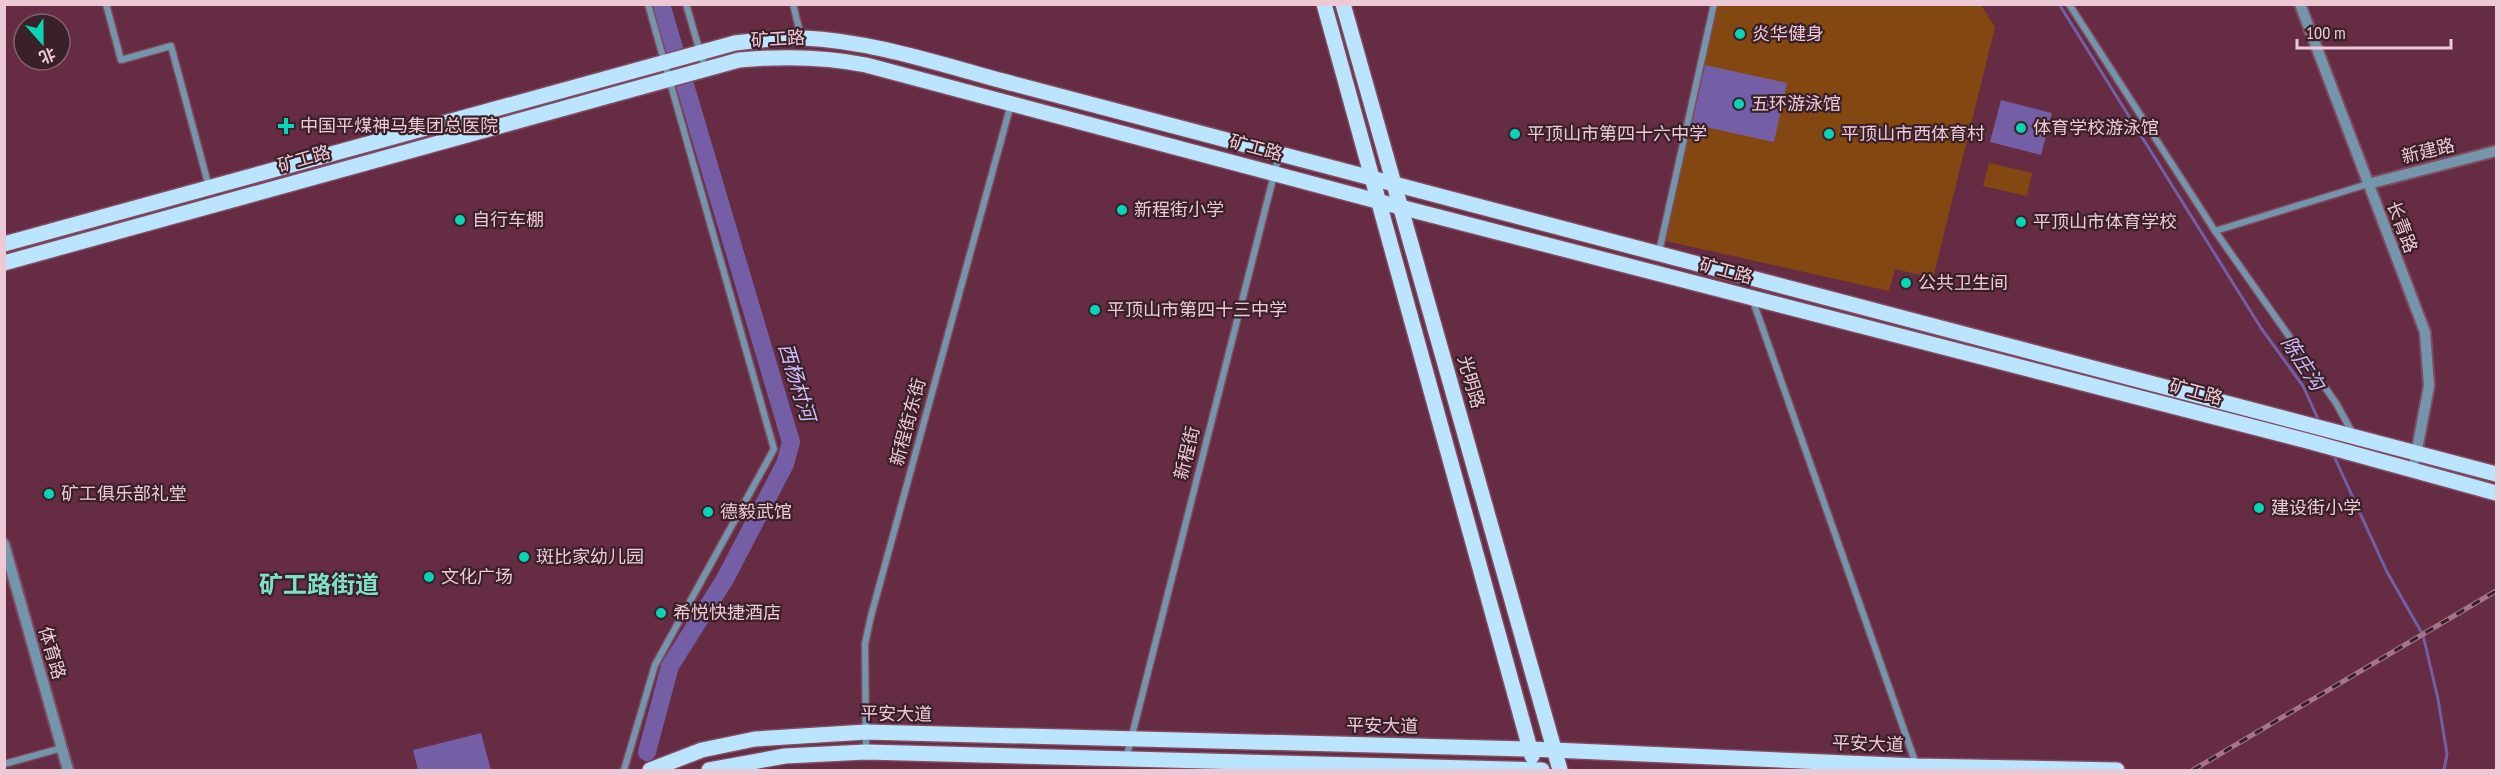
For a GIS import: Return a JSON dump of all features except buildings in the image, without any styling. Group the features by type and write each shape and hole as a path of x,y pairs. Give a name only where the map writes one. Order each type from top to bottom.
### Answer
{"main road":[{"path":"1324,4 1370,179 1536,770"},
{"name":"光明路","path":"1343,4 1560,771"},
{"name":"矿工路","path":"4,244 694,53 735,43 801,38 874,48 1370,179 1659,252 2496,474"},
{"name":"矿工路","path":"4,263 739,60 780,56 821,57 866,65 1377,201 2311,442 2496,494"},
{"name":"平安大道","path":"650,771 702,750 727,744 781,736 866,732 1530,749 1918,768 2117,771"},
{"path":"709,771 785,756 866,752 1542,771"}],"street":[{"path":"106,4 121,60 171,46 209,188"},
{"path":"624,771 655,665 774,449 648,4"},
{"path":"686,4 699,71"},
{"path":"793,4 801,38"},
{"path":"1659,252 1714,4"},
{"path":"2069,4 2215,231 2336,403 2358,456"},
{"name":"长青路","path":"2300,4 2425,332 2429,386 2413,469"},
{"name":"新程街东街","path":"866,752 865,644 871,616 1011,104"},
{"name":"新建路","path":"2368,184 2496,151"},
{"name":"新程街","path":"1126,759 1279,155"},
{"path":"2215,231 2368,184"},
{"path":"1752,297 1918,768"},
{"name":"体育路","path":"4,544 68,771"},
{"path":"4,764 62,748"}],"shaded area":[{"name":"平顶山市西体育村","path":"1716,5 1981,5 1995,27 1933,278 1895,269 1889,291 1666,241"},
{"name":"五环游泳馆","path":"1705,65 1787,83 1774,142 1692,124"},
{"name":"体育学校游泳馆","path":"2001,100 2052,113 2041,155 1990,142"},
{"path":"1989,163 2032,173 2027,196 1983,186"},
{"path":"481,733 491,770 418,770 413,750"}],"waterway":[{"name":"西杨村河","path":"647,752 670,666 725,579 785,464 791,442 661,4"},
{"name":"陈庄沟","path":"2059,4 2261,328 2303,386 2319,421"},
{"name":"陈庄沟","path":"2333,454 2387,572 2423,635 2438,699 2447,754 2444,770"}],"railway":[{"path":"2193,770 2496,591"}],"place":[{"name":"炎华健身","path":"1740,34"},
{"name":"五环游泳馆","path":"1739,104"},
{"name":"中国平煤神马集团总医院","path":"286,126"},
{"name":"体育学校游泳馆","path":"2021,128"},
{"name":"平顶山市第四十六中学","path":"1515,134"},
{"name":"平顶山市西体育村","path":"1829,134"},
{"name":"新程街小学","path":"1122,210"},
{"name":"自行车棚","path":"460,220"},
{"name":"平顶山市体育学校","path":"2021,222"},
{"name":"公共卫生间","path":"1906,283"},
{"name":"平顶山市第四十三中学","path":"1095,310"},
{"name":"矿工俱乐部礼堂","path":"49,494"},
{"name":"建设街小学","path":"2259,508"},
{"name":"德毅武馆","path":"708,512"},
{"name":"斑比家幼儿园","path":"524,557"},
{"name":"文化广场","path":"429,577"},
{"name":"希悦快捷酒店","path":"661,613"}],"district":[{"name":"矿工路街道","path":"319,585"}]}
